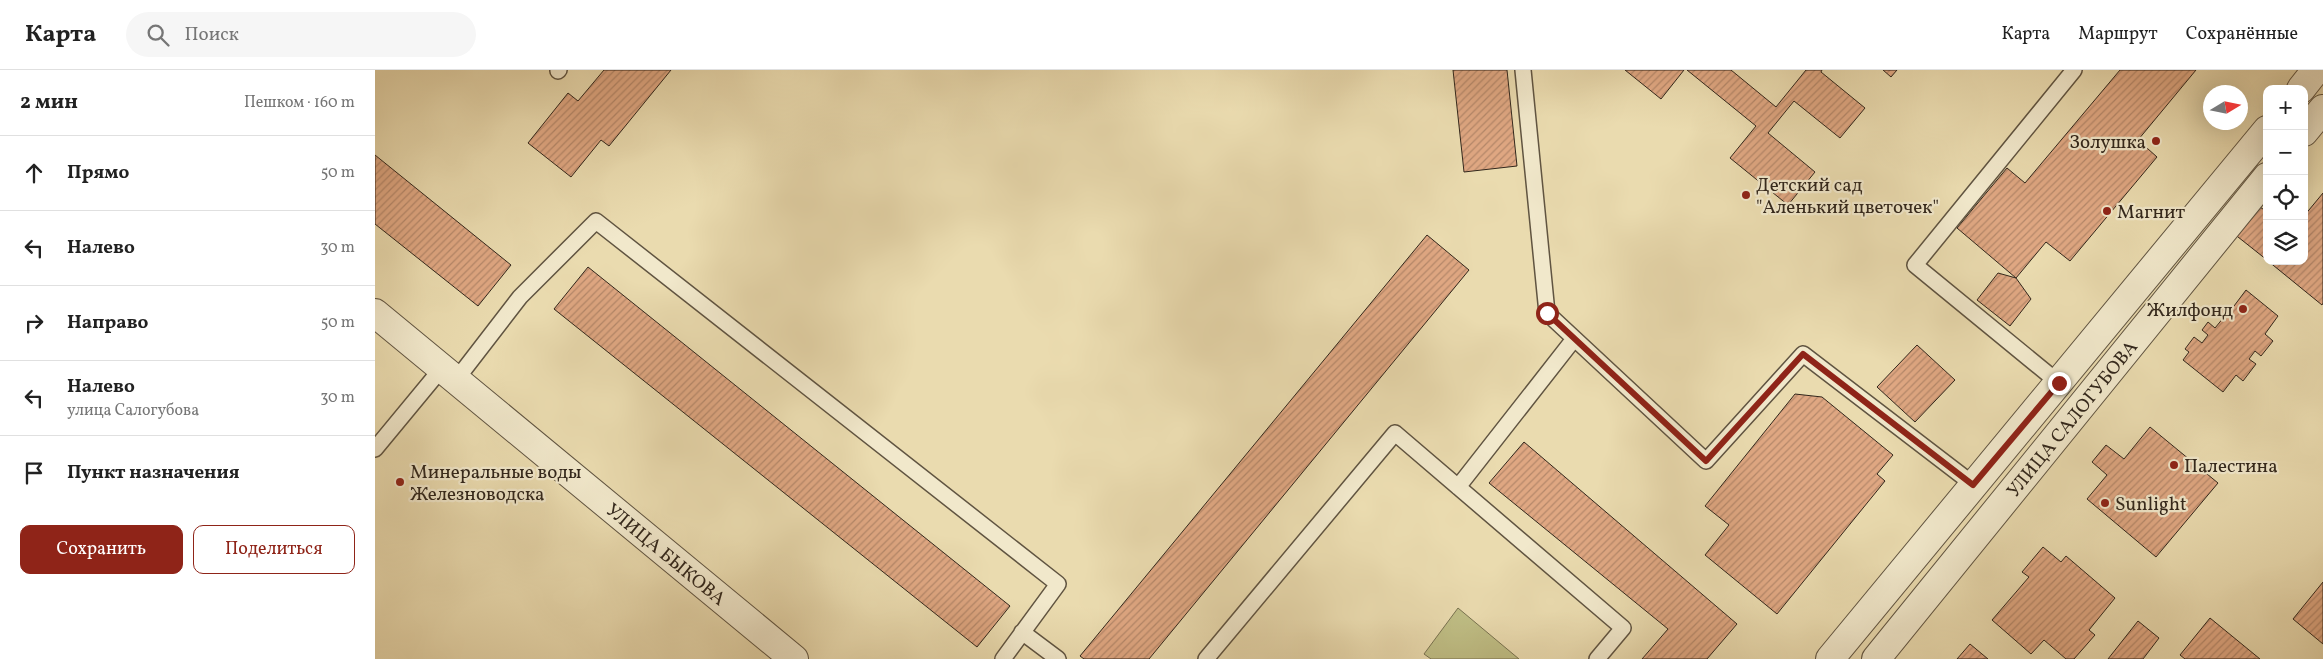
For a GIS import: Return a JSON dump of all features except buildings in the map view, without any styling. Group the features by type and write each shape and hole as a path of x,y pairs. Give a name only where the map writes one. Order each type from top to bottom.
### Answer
{"street":[{"path":"2304,85 2316,70"},
{"path":"2306,130 2323,109"},
{"name":"УЛИЦА САЛОГУБОВА","path":"1830,659 2263,135"},
{"name":"УЛИЦА САЛОГУБОВА","path":"1876,659 2263,182"},
{"name":"УЛИЦА БЫКОВА","path":"375,313 794,659"}],"lane":[{"path":"1523,70 1547,313 1706,461 1803,354 1973,485"},
{"path":"2059,383 1915,265 2074,70"},
{"path":"375,449 449,374 520,297 596,221 1058,584 1003,659"},
{"path":"1458,487 1574,339"},
{"path":"1206,659 1395,433 1623,628 1597,659"},
{"path":"1023,632 1058,659"}],"shaded area":[{"path":"1458,608 1519,659 1431,659 1424,654"}],"place":[{"name":"Золушка","path":"2156,141"},
{"name":"Детский сад \"Аленький цветочек\"","path":"1746,195"},
{"name":"Магнит","path":"2107,211"},
{"name":"Жилфонд","path":"2243,309"},
{"name":"Палестина","path":"2174,465"},
{"name":"Минеральные воды Железноводска","path":"400,482"},
{"name":"Sunlight","path":"2105,503"}],"route":[{"path":"1547,313 1706,461 1803,354 1973,485 2059,383"}]}
